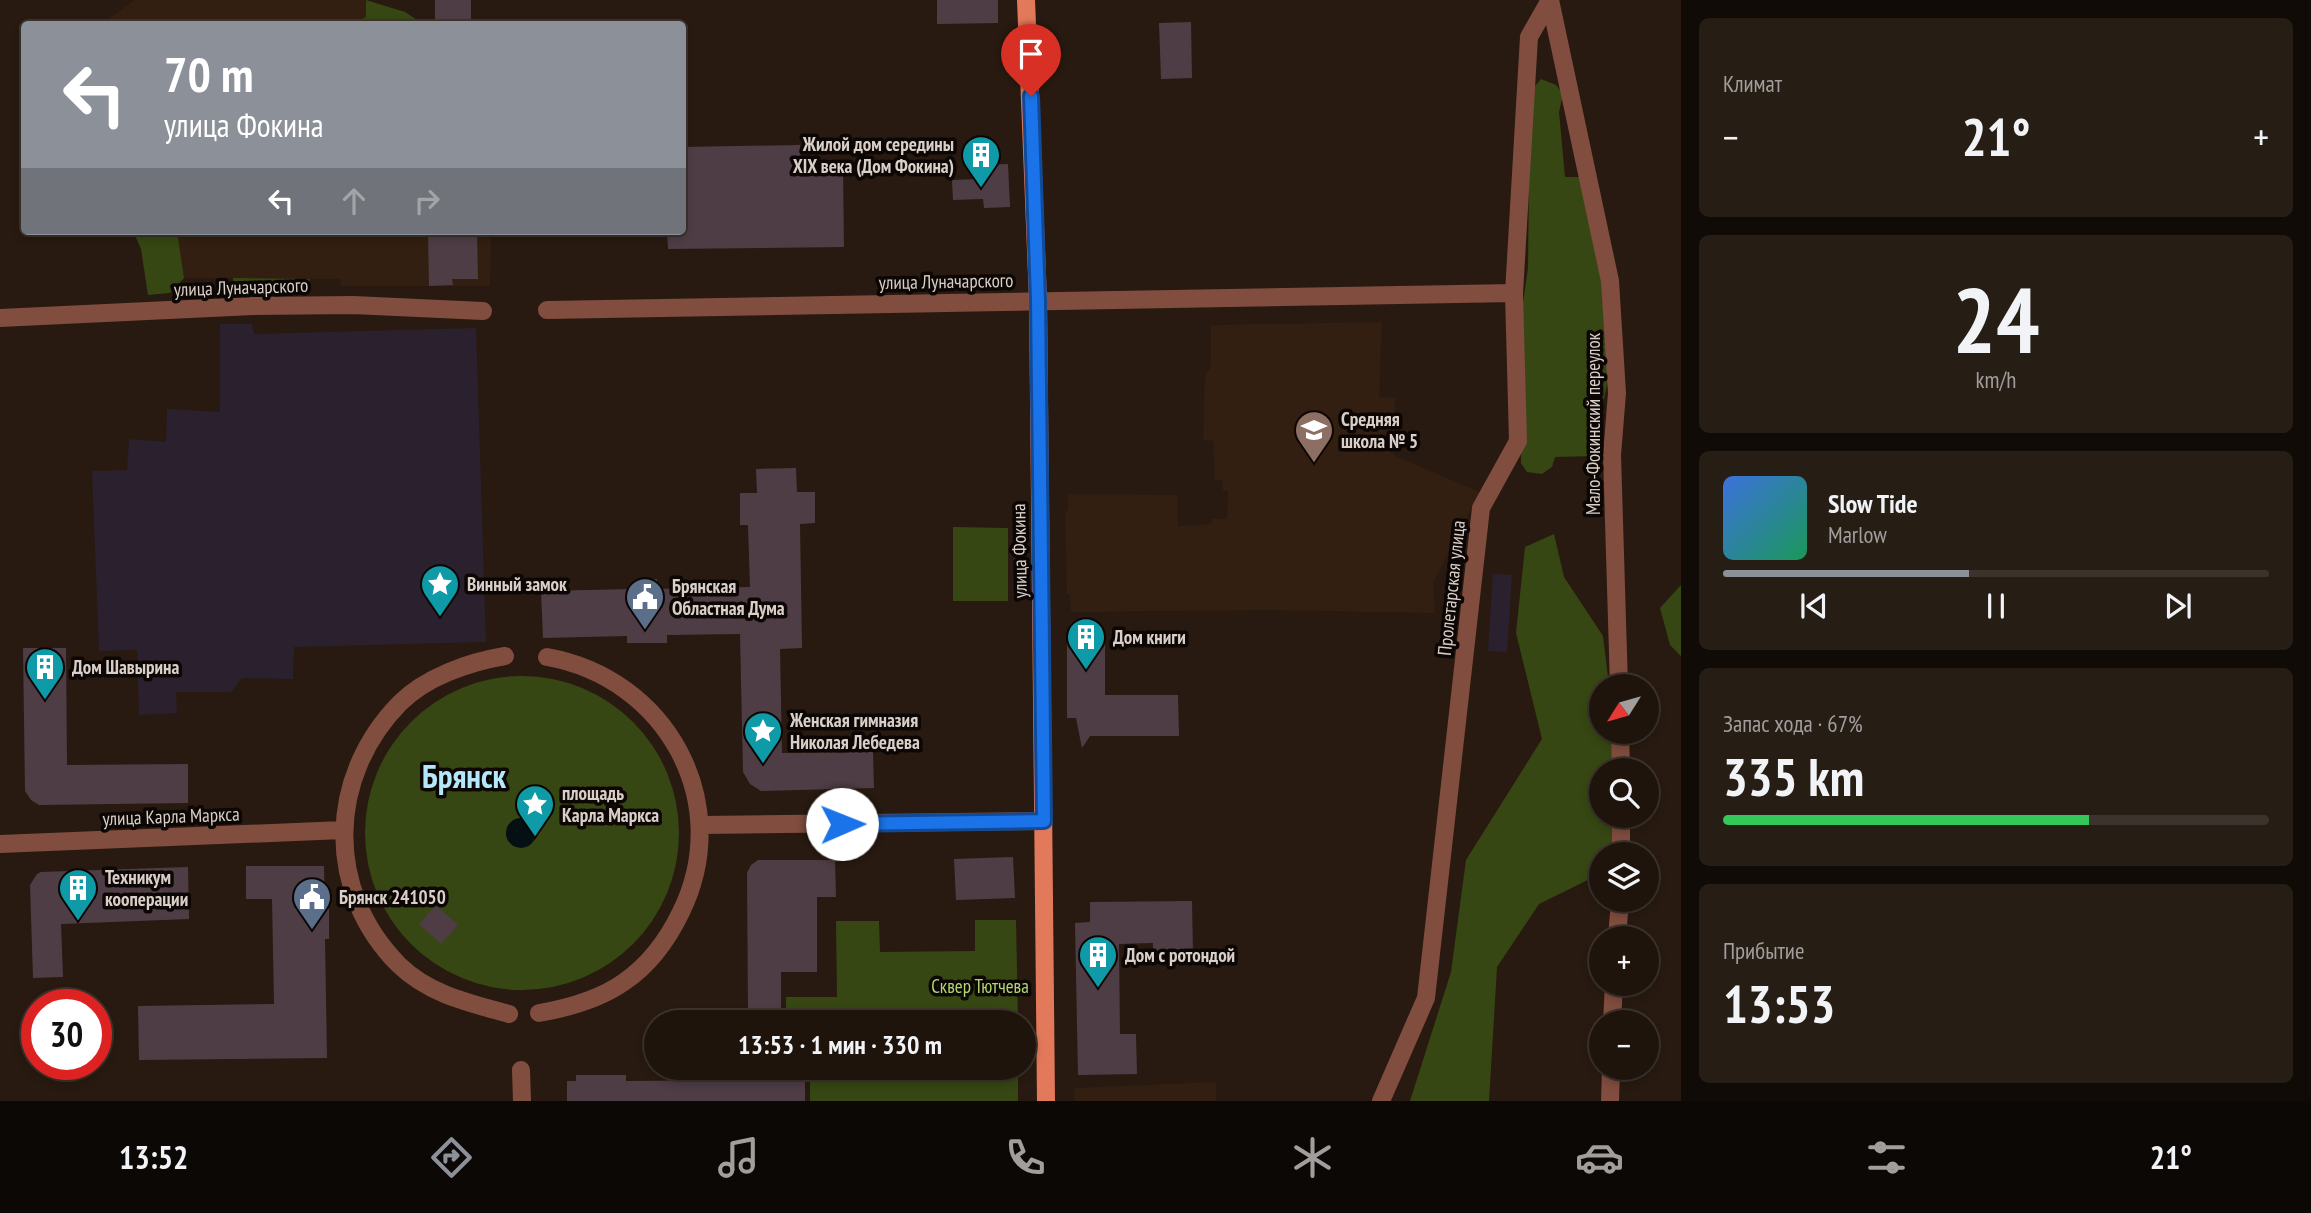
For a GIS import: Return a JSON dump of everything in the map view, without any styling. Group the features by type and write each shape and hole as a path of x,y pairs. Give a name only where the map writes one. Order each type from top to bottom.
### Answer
{"main road":[{"name":"улица Фокина","path":"1026,0 1038,300 1046,1101"}],"street":[{"name":"Пролетарская улица","path":"1381,1101 1426,998 1481,508 1518,441 1514,293 1529,37 1550,0"},
{"name":"Мало-Фокинский переулок","path":"1550,0 1610,281 1617,393 1612,455 1619,674"},
{"name":"улица Луначарского","path":"547,310 1514,293"},
{"name":"улица Луначарского","path":"0,318 253,306 353,305 483,311"},
{"path":"505,656 476,661 449,671 401,702 365,747 346,802 343,830 345,859 363,917 400,965 450,999 509,1014"},
{"path":"539,1013 569,1008 624,982 667,940 694,886 701,825 689,769 659,719 616,682 562,660 547,657"},
{"path":"701,825 1044,821"},
{"name":"улица Карла Маркса","path":"0,844 343,830"},
{"path":"521,1070 522,1101"},
{"path":"1610,1101 1611,1080"}],"shaded area":[{"path":"135,0 366,0 366,17 357,21 105,21"},
{"path":"178,235 491,235 490,286 341,286 340,279 184,278"},
{"name":"Средняя школа № 5","path":"1382,322 1379,397 1395,398 1393,455 1480,492 1433,583 1435,613 1267,610 1071,612 1070,594 1067,594 1065,511 1068,511 1068,494 1177,495 1178,526 1202,525 1212,523 1212,519 1227,519 1228,491 1223,491 1222,480 1215,480 1213,441 1203,440 1205,375 1211,367 1211,325"},
{"path":"220,324 252,324 254,334 476,328 486,642 294,647 293,679 242,678 231,692 176,692 177,713 139,715 137,650 99,651 92,471 127,470 129,439 166,442 167,409 220,412"},
{"path":"1493,574 1512,575 1507,652 1488,651"},
{"path":"521,818 532,822 536,833 532,844 521,848 510,844 506,833 510,822"},
{"path":"1216,1082 1216,1101 1075,1101 1074,1088"}],"green space":[{"path":"366,0 405,12 417,21 357,21 366,17"},
{"path":"1541,79 1556,85 1563,94 1559,112 1565,177 1584,177 1605,281 1608,380 1592,456 1555,457 1552,467 1542,474 1527,472 1521,463 1522,310 1528,268 1530,92"},
{"path":"135,235 178,235 184,278 170,293 148,295 141,249"},
{"path":"233,278 310,279 307,290 235,291"},
{"path":"953,527 1008,528 1008,601 953,601"},
{"path":"1554,534 1564,577 1603,636 1608,674 1589,674 1589,744 1616,744 1617,758 1589,758 1589,828 1616,828 1616,833 1612,842 1589,842 1589,879 1539,904 1497,967 1489,1101 1410,1101 1451,972 1466,860 1542,739 1516,633 1525,547"},
{"path":"1681,585 1681,656 1670,645 1660,608"},
{"path":"507,676 537,676 568,682 596,694 622,711 644,733 661,759 673,787 679,833 673,879 661,907 644,933 622,955 596,972 568,984 537,990 507,990 476,984 448,972 422,955 400,933 383,907 371,879 365,848 365,818 371,787 383,759 400,733 422,711 448,694 476,682"},
{"name":"Сквер Тютчева","path":"975,920 1016,920 1018,1010 786,1010 786,997 837,997 836,921 879,921 880,952 975,951"},
{"path":"810,1080 1018,1080 1018,1101 810,1101"}],"building":[{"path":"435,0 471,0 471,21 435,21"},
{"path":"937,0 998,0 998,23 937,24"},
{"path":"1191,22 1192,78 1161,79 1159,23"},
{"path":"800,145 801,170 843,170 844,247 668,249 667,235 686,235 686,147"},
{"name":"Жилой дом середины XIX века (Дом Фокина)","path":"1008,164 1010,207 984,208 983,199 953,200 952,180 980,179 980,165"},
{"path":"428,235 477,235 478,279 452,279 453,285 429,286"},
{"path":"796,468 797,492 815,492 815,523 800,524 802,648 780,649 782,753 873,752 874,788 761,791 750,784 743,772 740,634 667,635 667,643 627,643 627,636 543,638 541,591 635,589 635,580 657,579 657,589 750,587 748,525 740,525 740,493 757,493 756,469"},
{"name":"Дом книги","path":"1067,633 1105,633 1105,695 1178,695 1179,736 1090,736 1082,748 1076,718 1067,718"},
{"name":"Дом Шавырина","path":"23,648 66,648 67,765 188,764 188,803 39,805 31,800 25,791"},
{"path":"1013,857 1015,898 956,900 954,859"},
{"path":"758,860 835,860 836,897 817,897 817,972 781,972 781,1010 748,1010 747,873 751,865"},
{"path":"246,866 324,866 325,909 329,909 329,939 325,939 327,1058 139,1060 138,1006 274,1004 272,899 246,899"},
{"name":"Техникум кооперации","path":"188,867 189,919 61,924 63,977 33,978 30,885 37,874"},
{"name":"Дом с ротондой","path":"1192,901 1193,954 1153,955 1153,943 1119,944 1120,1034 1136,1034 1137,1074 1078,1075 1075,923 1090,922 1090,902"},
{"path":"436,905 458,925 441,944 419,924"},
{"path":"576,1075 626,1075 626,1081 805,1080 805,1101 567,1101 567,1081 576,1081"}],"place":[{"name":"Жилой дом середины XIX века (Дом Фокина)","path":"981,189"},
{"name":"Средняя школа № 5","path":"1314,464"},
{"name":"Винный замок","path":"440,618"},
{"name":"Брянская Областная Дума","path":"645,631"},
{"name":"Дом книги","path":"1086,671"},
{"name":"Дом Шавырина","path":"45,701"},
{"name":"Женская гимназия Николая Лебедева","path":"763,765"},
{"name":"площадь Карла Маркса","path":"535,838"},
{"name":"Техникум кооперации","path":"78,922"},
{"name":"Брянск 241050","path":"312,931"},
{"name":"Дом с ротондой","path":"1098,989"}],"district":[{"name":"Брянск","path":"464,775"}],"route":[{"path":"842,824 1044,821 1038,300 1031,96"}]}
